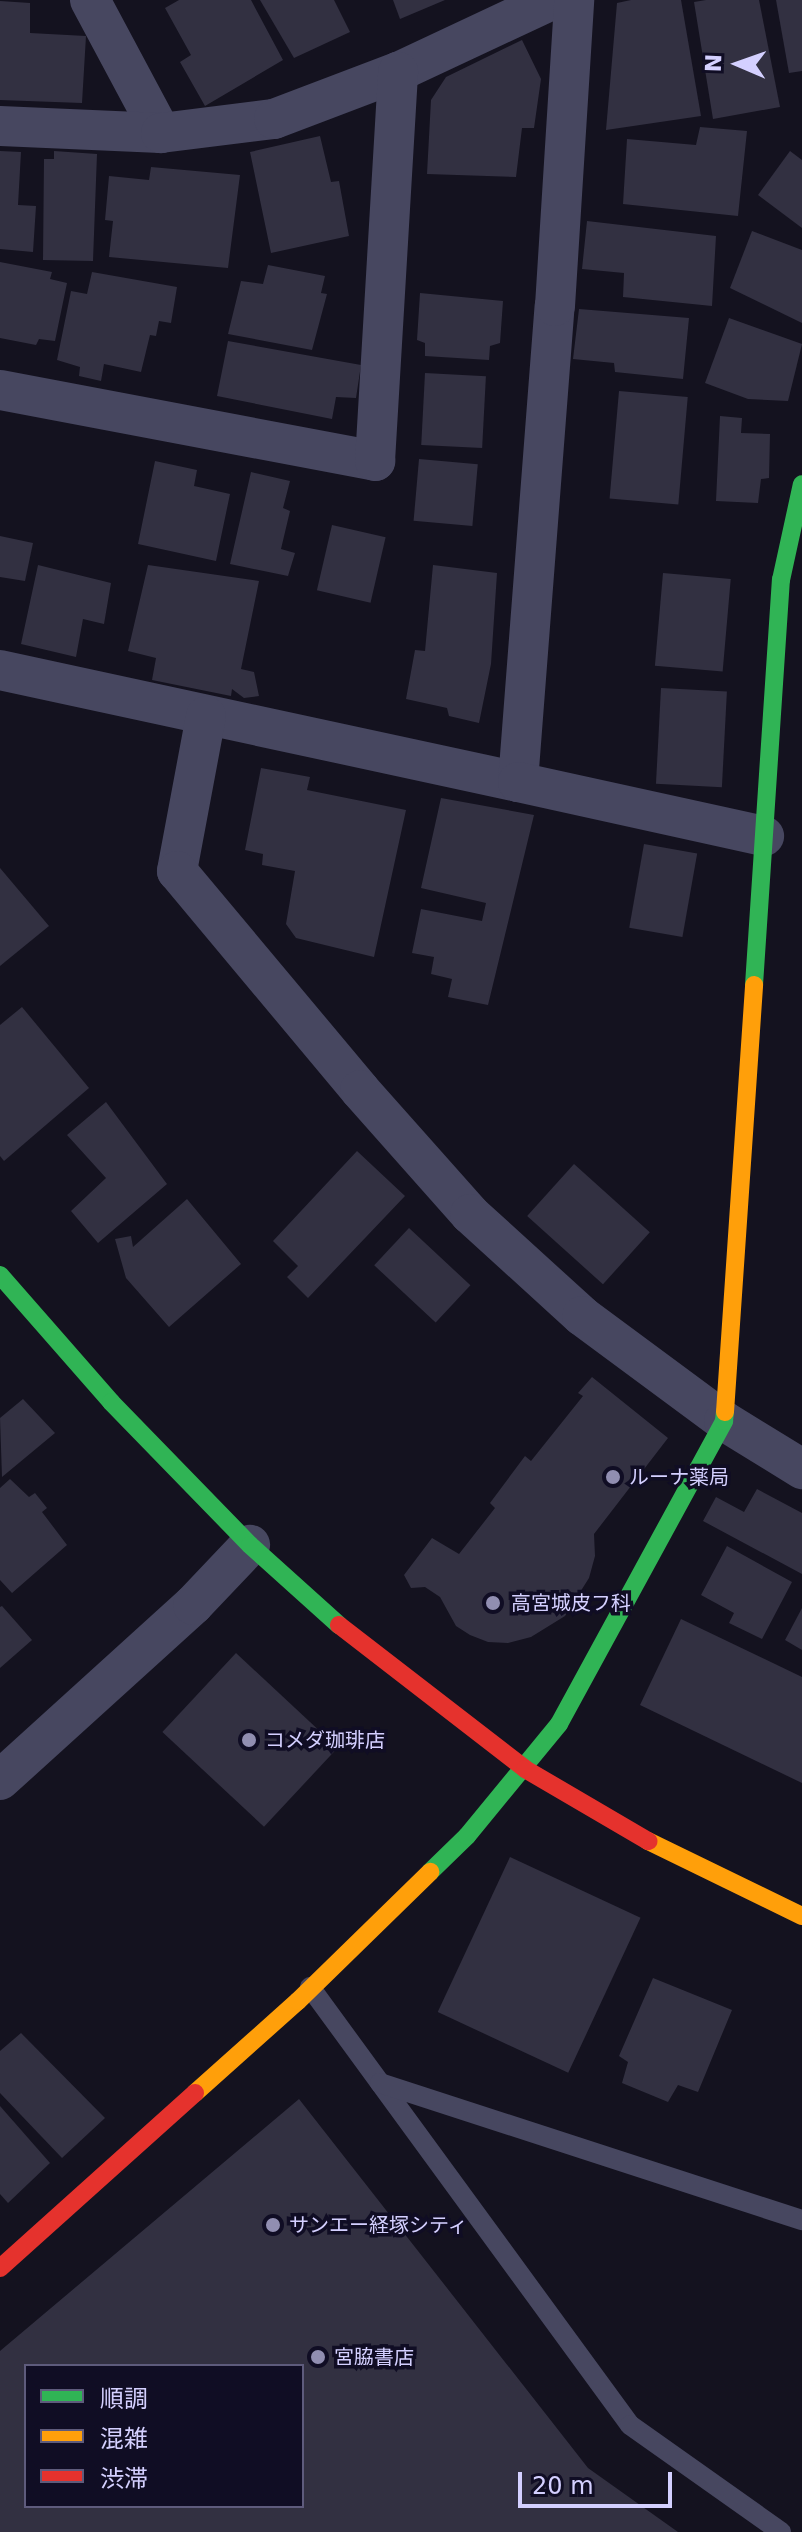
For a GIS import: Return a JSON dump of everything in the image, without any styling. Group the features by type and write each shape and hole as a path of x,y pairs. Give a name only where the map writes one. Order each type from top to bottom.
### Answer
{"street":[{"path":"90,0 161,133"},
{"path":"0,126 161,133 274,119 398,72 552,0"},
{"path":"518,782 555,306 574,0"},
{"path":"0,390 375,461 398,72"},
{"path":"0,2268 310,1987 467,1836 525,1769 559,1724 724,1421 781,580 802,484"},
{"path":"0,670 764,836"},
{"path":"206,716 177,871 360,1090 470,1214 582,1316 724,1421 802,1469"},
{"path":"0,1275 111,1402 250,1545 355,1640 525,1769 653,1844 802,1916"},
{"path":"0,1780 193,1605 250,1545"}],"lane":[{"path":"310,1987 630,2425 781,2532"},
{"path":"380,2083 802,2220"}],"building":[{"path":"179,0 251,0 283,60 205,106 180,62 191,55 165,8"},
{"path":"260,0 334,0 350,32 294,58"},
{"path":"393,0 445,0 400,19"},
{"path":"681,0 701,116 606,130 617,3"},
{"path":"759,0 780,107 713,119 694,2"},
{"path":"776,0 802,0 802,71 789,73"},
{"path":"0,1 30,3 30,33 86,36 82,103 0,100"},
{"path":"522,40 541,79 534,128 522,128 516,177 427,174 431,100 446,77"},
{"path":"700,127 747,131 738,216 623,204 627,139 696,145"},
{"path":"320,136 331,182 339,181 349,236 271,253 250,152"},
{"path":"0,151 21,152 18,205 36,206 33,252 0,249"},
{"path":"54,151 97,154 93,261 43,260 44,159 54,159"},
{"path":"790,151 802,160 802,228 758,195"},
{"path":"151,167 240,175 228,268 109,257 113,221 105,220 109,176 149,180"},
{"path":"587,221 716,236 712,306 623,297 624,273 582,269"},
{"path":"752,231 802,250 802,323 730,288"},
{"path":"0,262 52,272 50,279 67,283 55,341 39,339 36,345 0,338"},
{"path":"268,265 325,276 321,293 327,294 312,350 228,334 241,281 263,284"},
{"path":"92,272 177,287 171,323 159,321 156,336 150,335 141,372 104,364 101,381 79,376 80,367 57,360 71,291 87,294"},
{"path":"420,293 503,301 500,343 490,346 489,360 425,356 425,343 417,340"},
{"path":"579,309 689,318 683,379 615,372 614,363 573,359"},
{"path":"729,318 802,344 788,401 748,399 705,383"},
{"path":"228,341 361,365 356,398 336,397 332,419 217,396"},
{"path":"425,373 486,376 482,448 421,445"},
{"path":"619,391 688,397 678,505 610,499"},
{"path":"720,416 742,418 741,433 770,434 769,478 761,479 758,503 716,501"},
{"path":"419,459 478,464 472,526 414,521"},
{"path":"155,461 197,470 194,486 230,494 216,561 138,544"},
{"path":"251,472 290,481 283,508 290,511 281,549 295,553 288,576 230,564"},
{"path":"332,525 386,537 371,603 317,590"},
{"path":"0,536 33,543 25,581 0,577"},
{"path":"38,565 111,583 104,624 83,619 76,657 21,644"},
{"path":"148,565 259,581 241,669 254,672 259,696 244,698 232,689 231,696 152,680 156,658 128,651"},
{"path":"433,565 497,573 491,664 479,723 449,716 447,708 406,699 415,650 425,651"},
{"path":"663,573 731,579 723,672 655,666"},
{"path":"661,688 727,691 722,787 656,784"},
{"path":"261,768 310,777 307,790 406,810 374,957 296,938 286,924 295,871 262,865 263,854 245,850"},
{"path":"441,798 534,815 488,1005 448,997 452,979 431,974 434,957 412,953 421,909 482,921 486,903 421,888"},
{"path":"644,844 697,853 682,937 629,928"},
{"path":"0,868 49,926 0,966"},
{"path":"22,1007 89,1088 4,1161 0,1156 0,1025"},
{"path":"106,1102 167,1184 98,1243 71,1211 106,1178 67,1135"},
{"path":"357,1151 405,1196 308,1298 287,1277 298,1266 273,1241"},
{"path":"574,1164 650,1232 603,1284 527,1216"},
{"path":"187,1199 241,1264 169,1327 126,1278 115,1239 131,1236 133,1247"},
{"path":"409,1228 470,1285 436,1323 374,1265"},
{"path":"592,1377 668,1438 594,1534 595,1556 589,1578 565,1616 531,1637 508,1643 488,1642 470,1635 456,1626 440,1597 425,1587 411,1588 404,1575 432,1538 459,1554 495,1508 490,1503 525,1456 531,1461 583,1396 578,1393"},
{"path":"23,1399 55,1433 2,1477 0,1418"},
{"path":"10,1479 29,1497 35,1493 47,1508 42,1512 67,1545 12,1593 0,1580 0,1488"},
{"path":"757,1489 802,1513 802,1574 703,1521 716,1497 744,1512"},
{"path":"727,1546 792,1582 762,1639 729,1623 734,1613 701,1595"},
{"path":"0,1607 32,1640 0,1668"},
{"path":"802,1608 802,1650 785,1640"},
{"path":"681,1619 802,1677 802,1783 640,1705"},
{"name":"コメダ珈琲店","path":"236,1653 338,1748 264,1827 162,1732"},
{"path":"510,1857 641,1918 568,2073 438,2012"},
{"path":"653,1978 732,2010 698,2092 678,2085 668,2102 622,2083 628,2062 619,2056"},
{"path":"21,2033 105,2118 62,2158 0,2093 0,2051"},
{"name":"サンエー経塚シティ","path":"299,2099 588,2468 678,2532 0,2532 0,2351"},
{"path":"0,2106 50,2163 8,2203 0,2194"}],"traffic: fast":[{"path":"754,985 781,580 802,484"},
{"path":"0,1275 111,1402 250,1545 339,1625"},
{"path":"430,1872 467,1836 559,1724 724,1421 725,1412"}],"traffic: slow":[{"path":"725,1412 754,985"},
{"path":"648,1841 802,1916"},
{"path":"195,2093 298,2001 430,1872"}],"traffic: jam":[{"path":"339,1625 525,1769 648,1841"},
{"path":"0,2268 195,2093"}],"place":[{"name":"ルーナ薬局","path":"613,1477"},
{"name":"高宮城皮フ科","path":"493,1603"},
{"name":"コメダ珈琲店","path":"249,1740"},
{"name":"サンエー経塚シティ","path":"273,2225"},
{"name":"宮脇書店","path":"318,2357"}]}
